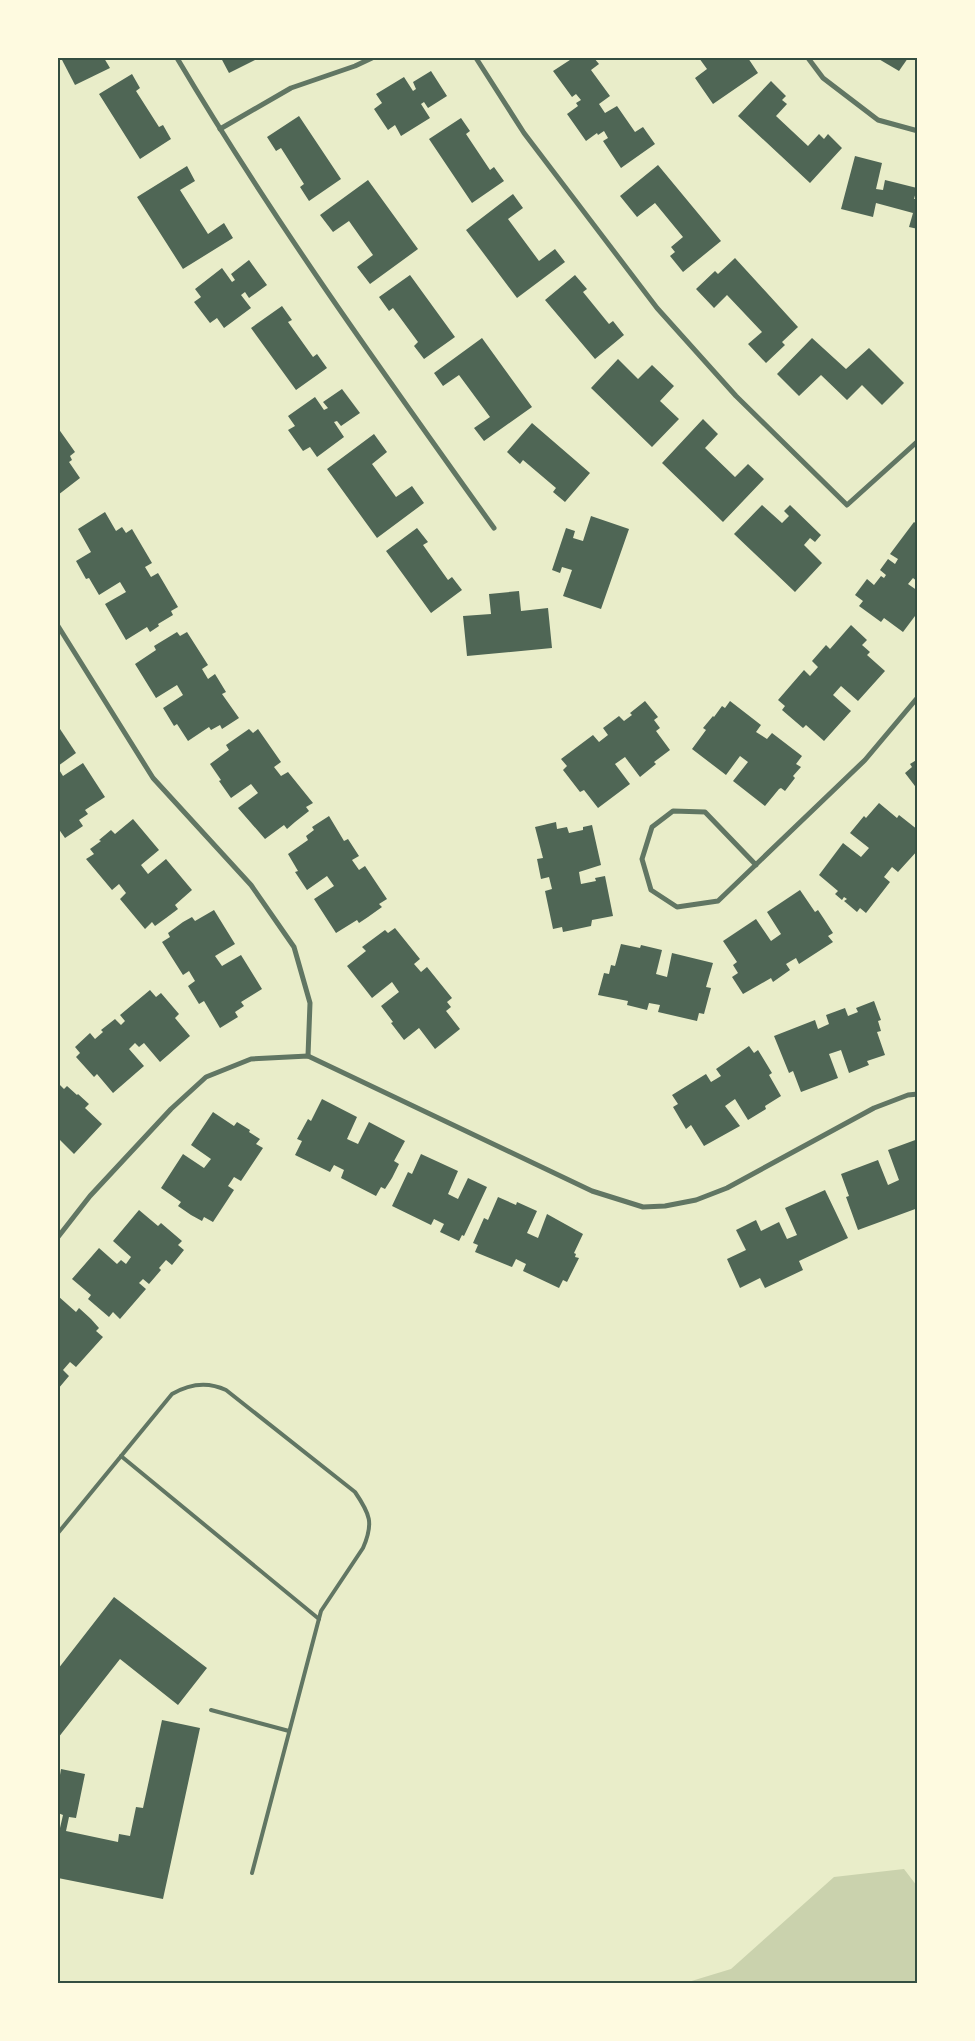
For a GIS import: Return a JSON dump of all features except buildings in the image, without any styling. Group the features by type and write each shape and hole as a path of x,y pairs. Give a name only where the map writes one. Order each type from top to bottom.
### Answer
{"street":[{"path":"177,58 220,129 384,375 494,528"},
{"path":"220,129 291,88 355,66 372,58"},
{"path":"476,58 524,133 657,308 736,396 847,505 918,442"},
{"path":"808,58 823,78 878,120 918,131"},
{"path":"58,626 153,778 251,885 294,947 310,1003 308,1056"},
{"path":"756,865 705,812 673,811 652,827 642,859 651,890 677,907 718,901 756,865 865,760 918,697"},
{"path":"58,1238 90,1196 157,1123 206,1077 252,1059 308,1056 592,1191 643,1207 665,1206 696,1200 727,1188 874,1108 908,1095 918,1094"}],"lane":[{"path":"58,1533 172,1394 193,1385 217,1386 226,1390 355,1492 370,1516 368,1538 363,1548 321,1611 252,1874"},
{"path":"121,1456 319,1619"},
{"path":"211,1710 289,1731"}],"green space":[{"path":"904,1869 917,1886 917,1983 685,1983 731,1969 834,1877"}]}
